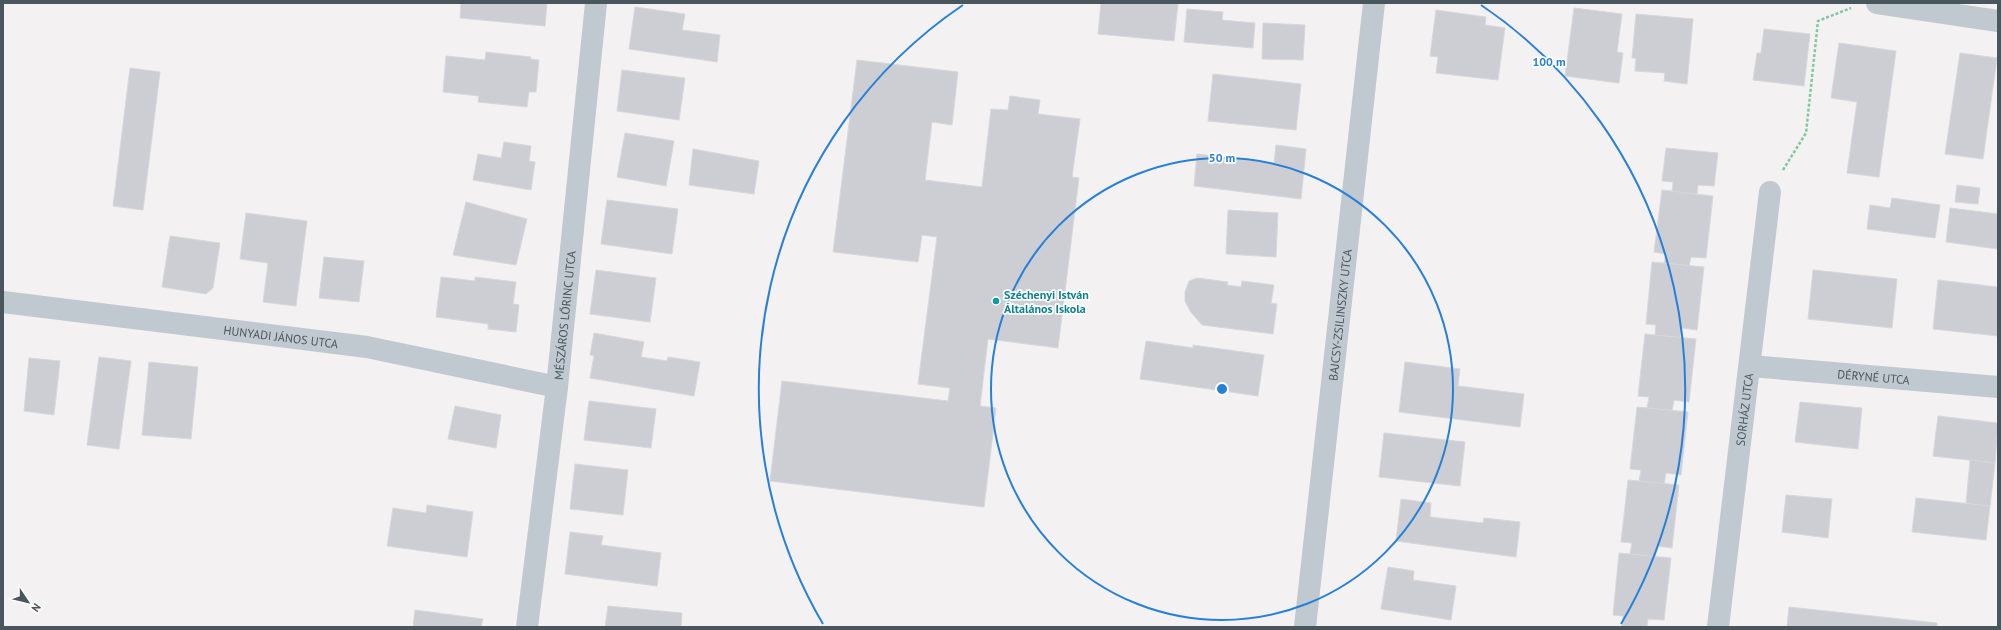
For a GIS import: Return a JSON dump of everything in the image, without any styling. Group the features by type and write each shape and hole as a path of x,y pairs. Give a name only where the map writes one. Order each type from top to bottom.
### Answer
{"street":[{"name":"MÉSZÁROS LŐRINC UTCA","path":"527,627 557,387 596,3"},
{"name":"BAJCSY-ZSILINSZKY UTCA","path":"1305,627 1374,3"},
{"path":"1867,4 1998,21"},
{"name":"SORHÁZ UTCA","path":"1718,627 1770,192"},
{"name":"HUNYADI JÁNOS UTCA","path":"3,302 367,347 557,387"},
{"name":"DÉRYNÉ UTCA","path":"1750,366 1998,387"}],"path":[{"path":"1770,192 1806,133 1818,21 1867,4"}],"building":[{"path":"461,3 547,3 545,26 460,18"},
{"path":"1101,3 1178,3 1174,41 1098,34"},
{"path":"635,7 685,14 682,30 720,35 717,62 629,49"},
{"path":"1574,8 1622,14 1617,52 1623,53 1619,83 1565,76"},
{"path":"1187,9 1223,12 1222,20 1255,23 1253,48 1184,42"},
{"path":"1436,10 1486,17 1485,25 1505,28 1498,80 1436,73 1438,57 1430,56"},
{"path":"1636,14 1693,19 1687,84 1664,81 1665,73 1635,71 1636,58 1632,58"},
{"path":"1263,23 1305,25 1303,60 1262,59"},
{"path":"1764,29 1810,34 1804,86 1753,80 1757,53 1761,53"},
{"path":"1839,43 1896,51 1879,177 1847,173 1857,102 1831,98"},
{"path":"486,52 531,57 530,59 539,60 536,92 529,92 527,107 478,102 479,96 443,92 446,56 485,60"},
{"path":"1960,53 1997,58 1983,159 1945,154"},
{"name":"Széchenyi István Általános Iskola","path":"857,60 958,72 952,125 932,122 925,180 982,187 991,109 1008,110 1010,96 1040,100 1038,114 1080,119 1072,177 1079,178 1058,348 988,339 980,406 996,408 984,507 770,481 782,381 948,401 950,388 918,384 937,237 922,235 918,262 833,252"},
{"path":"130,68 160,72 143,210 113,206"},
{"path":"622,70 685,78 679,120 617,111"},
{"path":"1213,74 1301,84 1296,130 1208,121"},
{"path":"625,133 674,141 666,186 617,177"},
{"path":"504,142 531,146 529,161 535,162 531,190 473,180 478,154 501,158"},
{"path":"1276,145 1306,149 1301,199 1194,186 1197,154 1274,163"},
{"path":"1666,148 1718,153 1714,186 1698,185 1697,194 1672,192 1673,182 1662,181"},
{"path":"693,149 759,161 754,194 689,185"},
{"path":"1957,185 1980,188 1978,204 1955,202"},
{"path":"1662,190 1713,196 1706,258 1691,257 1689,266 1664,263 1666,254 1654,252"},
{"path":"1892,198 1940,205 1935,238 1867,229 1870,205 1890,208"},
{"path":"607,200 678,209 672,254 601,244"},
{"path":"466,202 527,219 516,265 453,255"},
{"path":"1950,208 1998,214 1998,249 1946,242"},
{"path":"1228,210 1278,213 1276,257 1226,254"},
{"path":"246,213 307,221 296,306 263,302 268,263 240,259"},
{"path":"170,236 220,243 213,288 206,294 162,287"},
{"path":"324,257 364,261 359,302 319,298"},
{"path":"1652,262 1704,267 1697,330 1682,328 1680,338 1655,335 1656,325 1646,324"},
{"path":"596,270 656,278 650,322 590,314"},
{"path":"1813,270 1897,279 1892,328 1808,319"},
{"path":"441,277 475,281 475,277 516,282 513,304 519,305 516,332 488,329 488,324 436,317"},
{"path":"1197,278 1228,282 1227,285 1241,287 1242,281 1274,285 1271,303 1277,304 1273,334 1202,325 1190,311 1185,301 1185,292 1189,281"},
{"path":"1938,280 1998,287 1998,336 1933,329"},
{"path":"594,333 644,342 641,357 667,361 668,357 700,362 694,396 590,378 594,356 590,355"},
{"path":"1645,334 1696,339 1689,402 1674,400 1672,411 1647,408 1649,397 1638,396"},
{"path":"1146,341 1193,348 1193,345 1264,355 1258,396 1140,379"},
{"path":"99,357 131,361 119,449 87,445"},
{"path":"29,358 60,361 54,415 24,411"},
{"path":"149,362 198,367 191,439 142,435"},
{"path":"1405,362 1460,369 1458,386 1524,394 1520,427 1399,412"},
{"path":"589,401 656,409 651,448 584,440"},
{"path":"1800,402 1862,408 1858,449 1795,442"},
{"path":"455,406 501,415 496,448 448,439"},
{"path":"1637,407 1688,412 1681,475 1666,473 1664,484 1639,481 1641,470 1630,469"},
{"path":"1938,416 1998,423 1995,463 1933,456"},
{"path":"1384,433 1465,442 1460,486 1379,477"},
{"path":"1970,460 1995,463 1990,506 1966,504"},
{"path":"575,464 628,470 623,515 570,509"},
{"path":"1628,480 1679,485 1672,548 1657,546 1655,557 1630,554 1632,543 1621,542"},
{"path":"1786,495 1832,499 1828,538 1782,532"},
{"path":"1916,498 1990,506 1986,540 1912,532"},
{"path":"1401,499 1431,503 1430,517 1483,523 1484,518 1520,522 1516,557 1396,541"},
{"path":"427,505 473,512 467,557 387,546 393,508 426,513"},
{"path":"570,532 603,536 601,545 661,553 657,586 565,574"},
{"path":"1619,553 1671,558 1664,620 1648,619 1647,627 1622,627 1623,616 1613,615"},
{"path":"1388,567 1414,571 1413,580 1456,586 1451,620 1381,609"},
{"path":"608,606 682,613 681,627 605,627"},
{"path":"1789,607 1937,623 1937,627 1787,627"},
{"path":"415,610 483,619 481,627 413,627"}],"place":[{"name":"Széchenyi István Általános Iskola","path":"996,301"}]}
